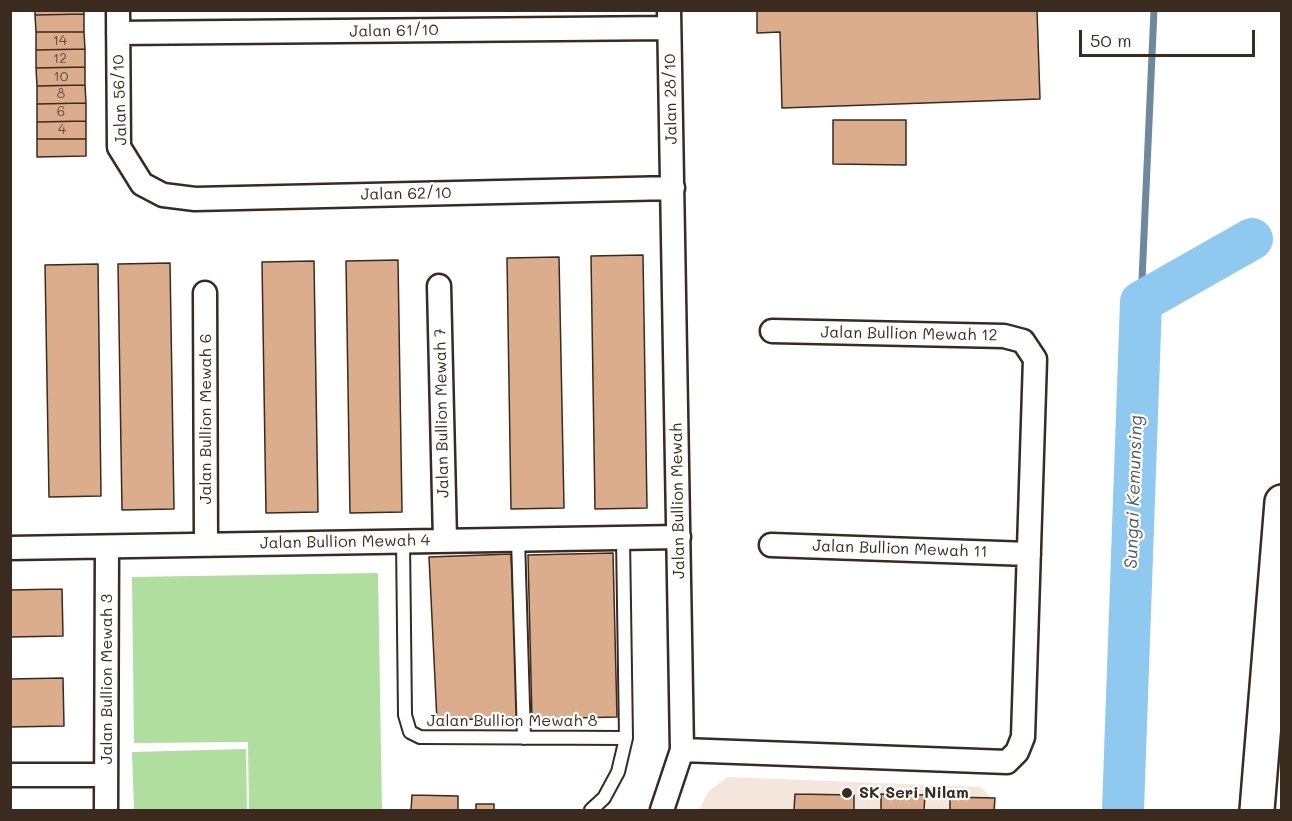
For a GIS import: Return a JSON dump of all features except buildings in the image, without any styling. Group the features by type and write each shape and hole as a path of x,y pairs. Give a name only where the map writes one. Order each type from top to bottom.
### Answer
{"highway":[{"path":"1257,810 1281,502"}],"street":[{"name":"Jalan 56/10","path":"118,10 119,147 141,184"},
{"name":"Jalan 61/10","path":"118,33 669,19"},
{"name":"Jalan 28/10","path":"669,19 672,188"},
{"name":"Jalan 62/10","path":"141,184 163,195 195,199 672,188"},
{"name":"Jalan Bullion Mewah","path":"662,810 682,750 672,188"},
{"name":"Jalan Bullion Mewah 7","path":"439,286 446,540"},
{"name":"Jalan Bullion Mewah 6","path":"205,293 207,544"},
{"name":"Jalan Bullion Mewah 12","path":"772,331 1004,336 1023,341 1035,359 1029,554"},
{"name":"Jalan Bullion Mewah 4","path":"10,548 679,537"},
{"name":"Jalan Bullion Mewah 11","path":"771,545 1029,554"},
{"name":"Jalan Bullion Mewah 3","path":"106,810 107,547"},
{"path":"682,750 1007,762 1017,752 1023,737 1029,554"},
{"path":"10,775 106,775"}],"lane":[{"path":"591,810 604,798 618,772 626,738 623,538"},
{"path":"518,539 524,738"},
{"name":"Jalan Bullion Mewah 8","path":"403,541 405,715 410,732 420,737 626,738"}],"shaded area":[{"name":"SK Seri Nilam","path":"727,777 981,787 997,804 996,810 699,810 708,792"}],"green space":[{"path":"378,573 382,810 249,810 248,742 134,743 132,577"},
{"path":"246,749 247,810 134,810 132,752"}],"waterway":[{"path":"1141,302 1154,10"},
{"name":"Sungai Kemunsing","path":"1123,810 1141,302 1252,239"}],"place":[{"name":"SK Seri Nilam","path":"847,793"}]}
